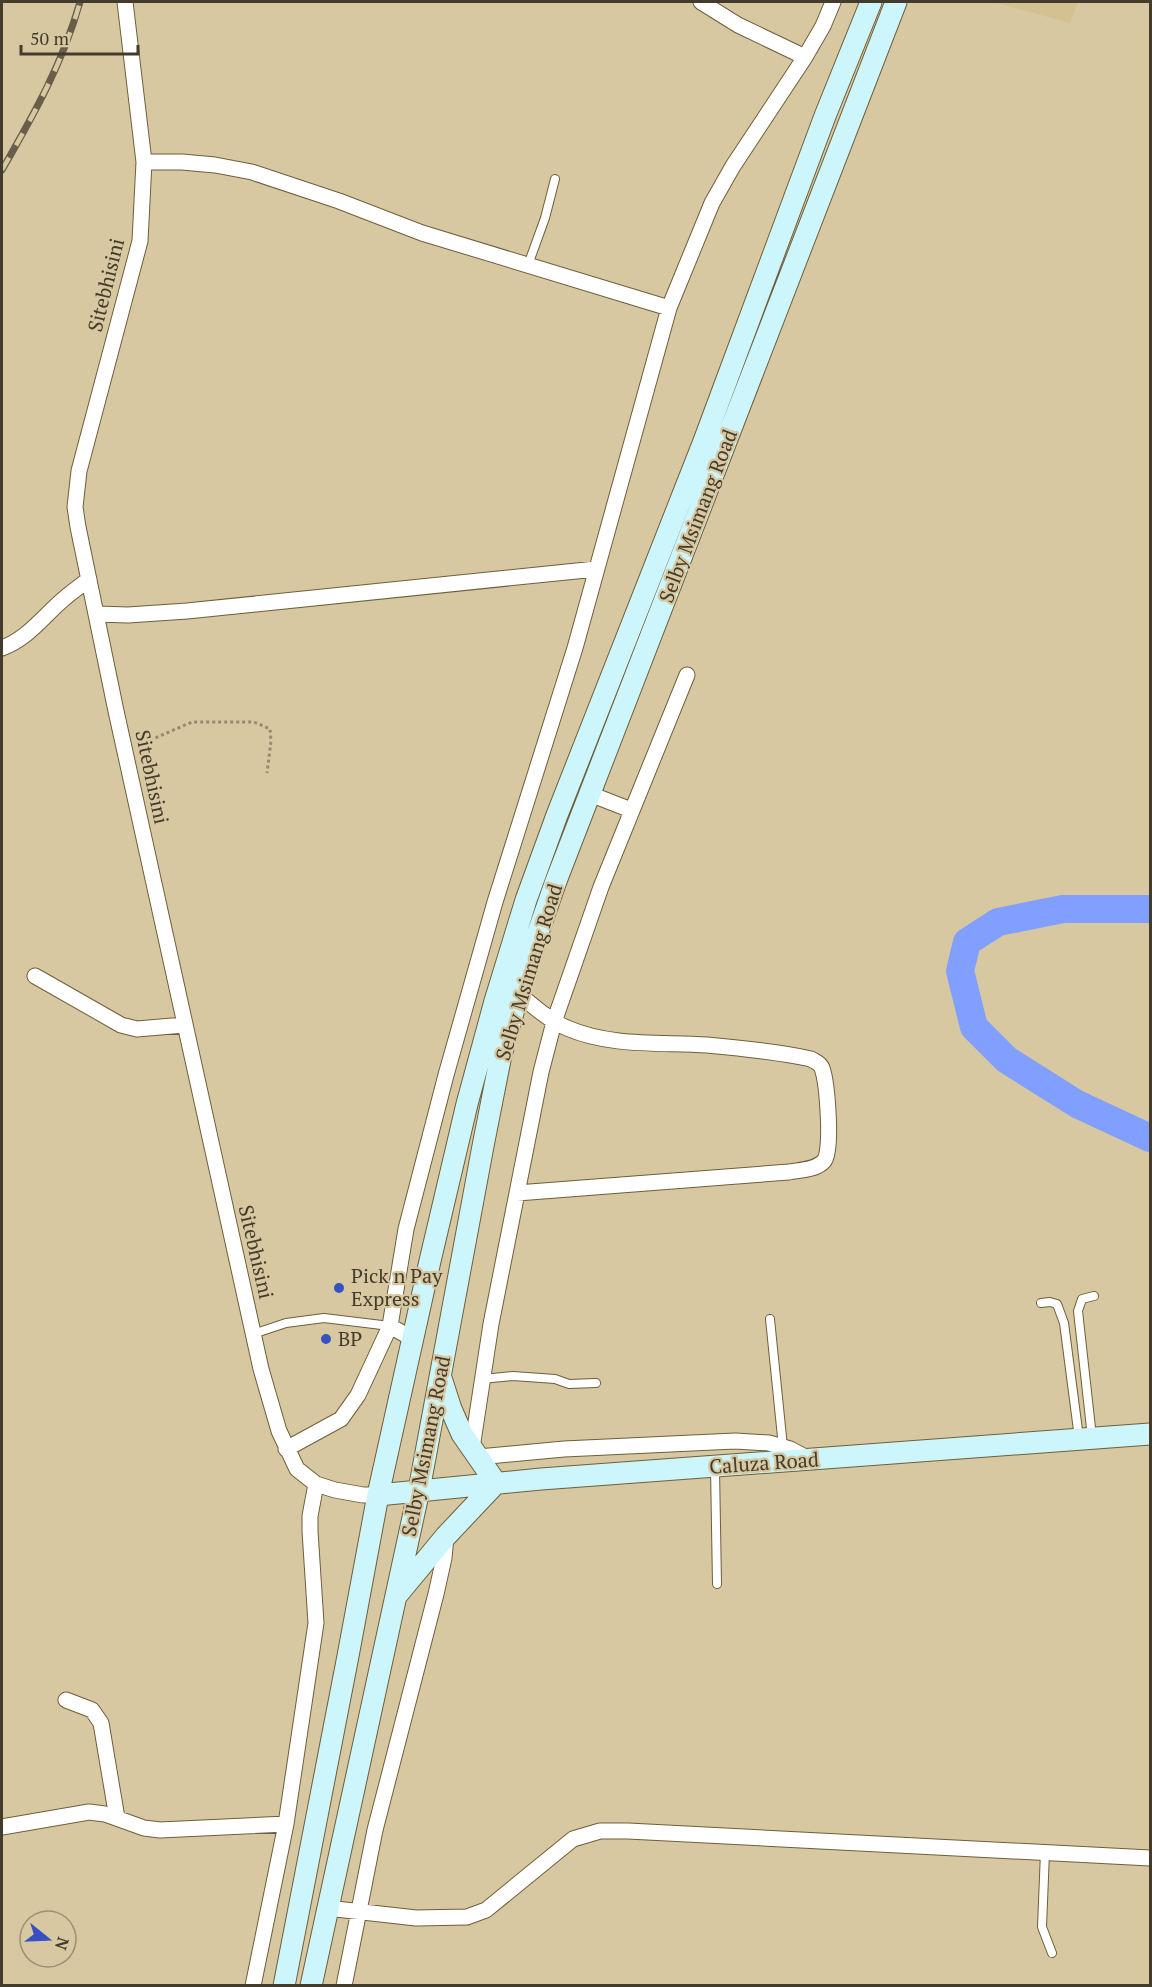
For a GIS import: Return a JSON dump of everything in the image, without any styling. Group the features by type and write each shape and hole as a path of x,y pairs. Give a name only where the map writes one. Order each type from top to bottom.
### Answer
{"main road":[{"name":"Selby Msimang Road","path":"284,1986 378,1495 467,1104 495,1001 526,900 871,2"},
{"name":"Selby Msimang Road","path":"311,1986 419,1490 501,1055 556,881 896,2"},
{"path":"396,1596 446,1536 496,1483 462,1434 454,1418 440,1375"},
{"name":"Caluza Road","path":"378,1495 496,1483 1150,1434"}],"street":[{"name":"Sitebhisini","path":"125,2 144,162 140,241 75,489 75,507 125,754 261,1369 286,1449 297,1469 316,1484 363,1495 378,1495"},
{"path":"701,2 738,25 805,57"},
{"path":"286,1449 340,1419 358,1395 390,1326 406,1229 446,1075 495,902 575,648 669,308 712,203 733,166 805,57 823,26 833,2"},
{"path":"144,162 204,164 252,171 422,233 669,308"},
{"path":"97,614 128,615 187,611 596,569"},
{"path":"2,648 28,634 65,597 90,579"},
{"path":"687,675 601,887 554,1022 541,1072 482,1379 476,1453 735,1441 769,1443 809,1459"},
{"path":"590,794 631,810"},
{"path":"35,976 121,1025 137,1029 184,1025"},
{"path":"517,1193 789,1172 811,1168 822,1163 828,1150 822,1069 811,1059 708,1045 630,1042 592,1035 554,1022 519,994"},
{"path":"390,1326 413,1339"},
{"path":"253,1986 286,1824 316,1623 310,1516 316,1484"},
{"path":"344,1986 375,1830 436,1594 446,1536"},
{"path":"66,1700 92,1710 101,1723 117,1818"},
{"path":"2,1827 89,1812 117,1818 144,1828 160,1830 286,1824"},
{"path":"327,1908 416,1918 467,1917 486,1910 573,1839 600,1831 1150,1858"}],"lane":[{"path":"528,265 545,218 555,179"},
{"path":"1086,1439 1078,1311 1082,1299 1094,1296"},
{"path":"1041,1303 1057,1304 1064,1323 1086,1439"},
{"path":"253,1334 286,1323 324,1318 390,1326"},
{"path":"771,1319 783,1447"},
{"path":"482,1379 513,1376 555,1379 569,1384 596,1383"},
{"path":"715,1466 717,1584"},
{"path":"1045,1852 1042,1927 1052,1953"}],"path":[{"path":"125,754 143,741 192,722 254,722 270,729 272,741 267,773"}],"shaded area":[{"path":"993,2 1078,2 1070,23"}],"waterway":[{"path":"1150,909 1063,909 998,922 967,942 960,971 974,1027 1007,1060 1077,1104 1150,1138"}],"railway":[{"path":"2,170 56,68 80,2"}],"place":[{"name":"Pick n Pay Express","path":"339,1288"},
{"name":"BP","path":"326,1339"}]}
